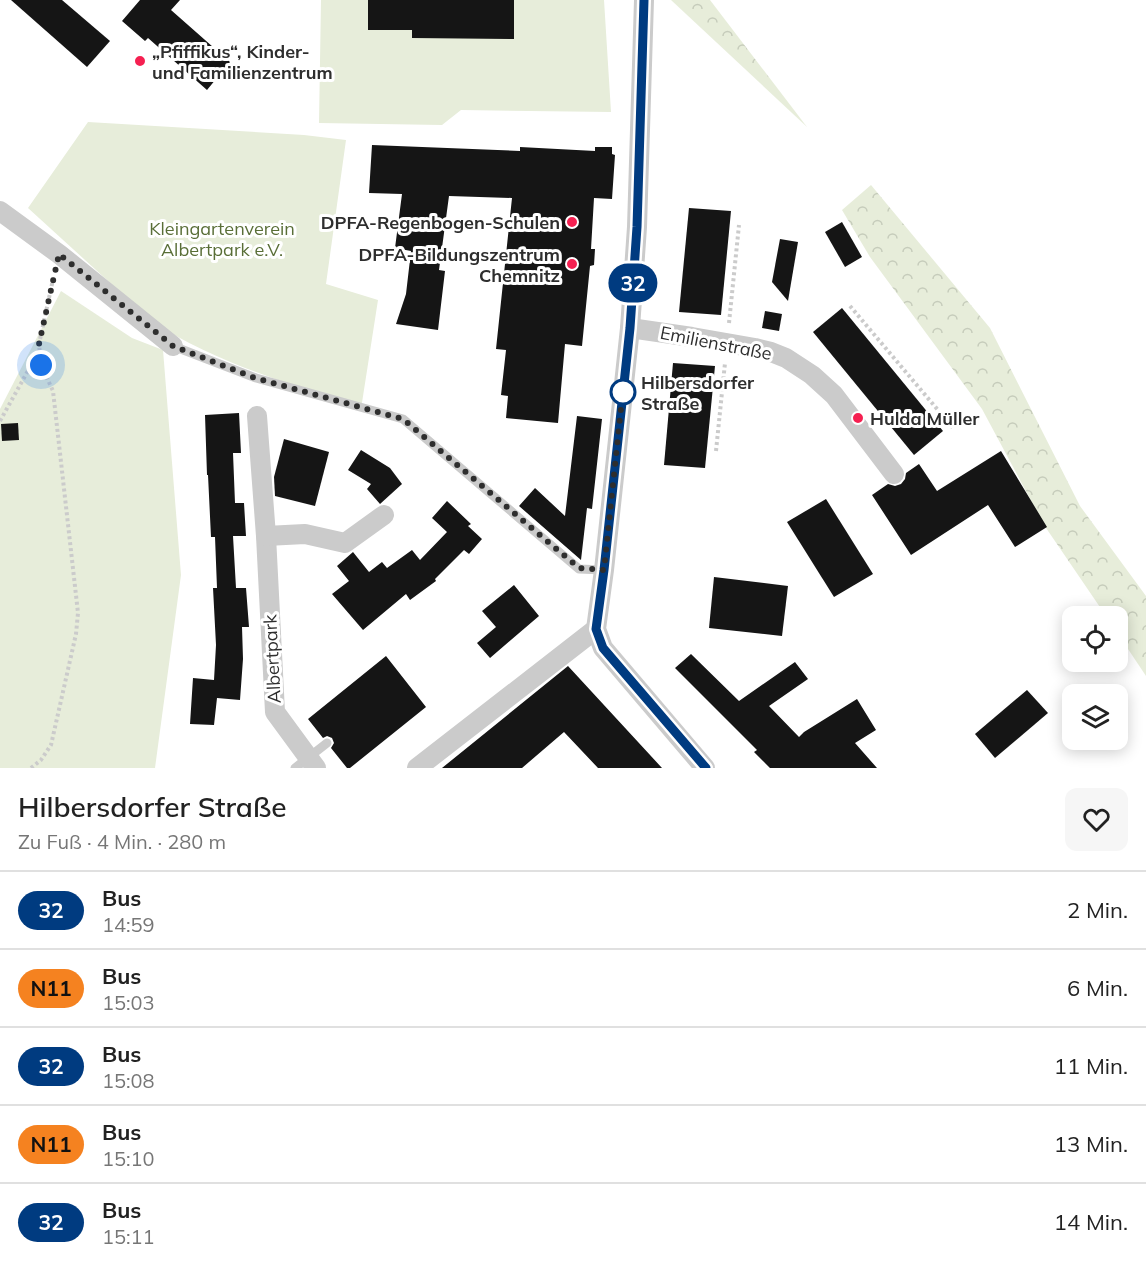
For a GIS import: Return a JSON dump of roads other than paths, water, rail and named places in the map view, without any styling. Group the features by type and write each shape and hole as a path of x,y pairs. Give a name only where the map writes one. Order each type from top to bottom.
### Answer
{"street":[{"path":"644,0 637,227 630,328 596,629 603,648 705,768"},
{"path":"0,211 59,254 173,346"},
{"name":"Emilienstraße","path":"630,328 727,343 771,352 786,358 812,375 834,395 894,474"},
{"name":"Albertpark","path":"257,416 275,712 307,765"},
{"path":"266,536 305,534 345,543 384,515"},
{"path":"417,768 596,629"}],"lane":[{"path":"173,346 255,378 403,419 579,568 604,570"},
{"path":"307,765 327,743"}],"place":[{"name":"„Pfiffikus“, Kinder- und Familienzentrum","path":"140,61"},
{"name":"DPFA-Regenbogen-Schulen","path":"572,222"},
{"name":"DPFA-Bildungszentrum Chemnitz","path":"572,264"},
{"name":"Hilbersdorfer Straße","path":"623,392"},
{"name":"Hulda Müller","path":"858,418"}],"park label":[{"name":"Kleingartenverein Albertpark e.V.","path":"222,238"}]}
